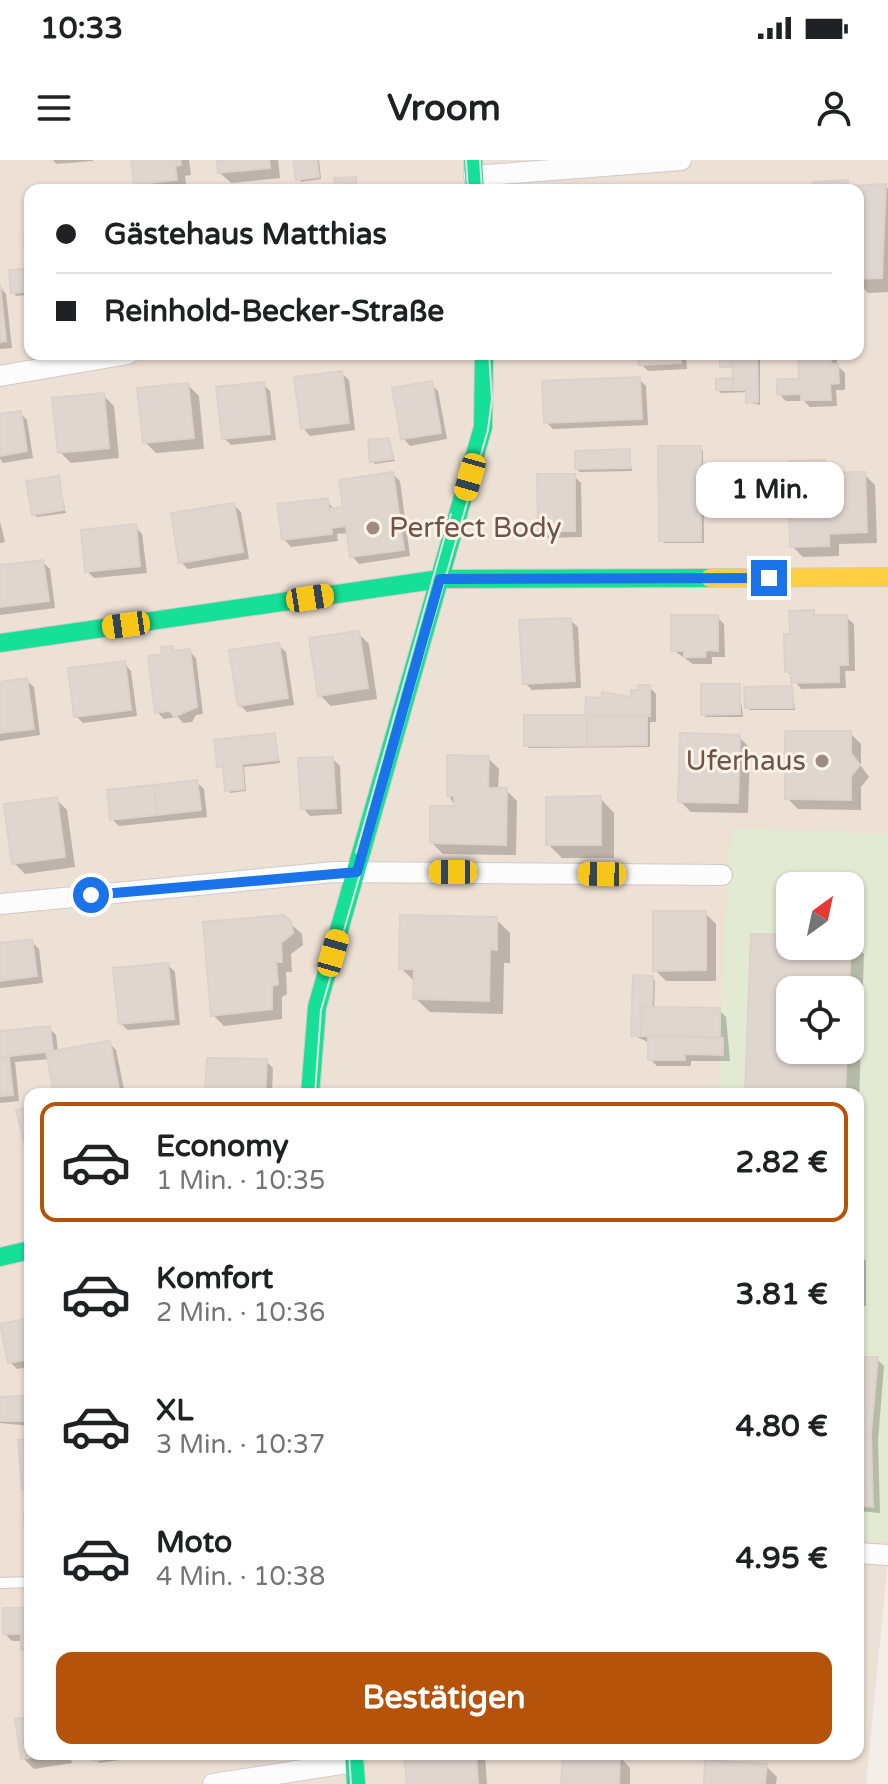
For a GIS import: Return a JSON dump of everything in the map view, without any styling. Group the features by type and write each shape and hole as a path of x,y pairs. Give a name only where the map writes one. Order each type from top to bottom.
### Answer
{"street":[{"path":"474,175 681,160"},
{"path":"0,376 93,360"},
{"path":"310,1088 317,1007 483,427 484,360"},
{"path":"0,643 440,579 888,577"},
{"path":"0,904 357,872 722,875"},
{"path":"0,1257 24,1251"},
{"path":"864,1553 888,1555"},
{"path":"213,1784 343,1760"},
{"path":"354,1760 356,1784"}],"lane":[{"path":"0,1583 24,1582"}],"shaded area":[{"path":"0,160 888,160 888,1561 866,1784 0,1784"}],"green space":[{"path":"732,828 888,834 888,1540 864,1538 864,1088 719,1088 724,926"}],"building":[{"path":"131,160 180,160 181,165 175,166 177,180 134,184"},
{"path":"217,160 269,160 270,168 218,173"},
{"path":"293,160 317,160 319,177 296,180"},
{"path":"356,177 356,184 334,184 334,178"},
{"path":"848,180 848,184 813,184"},
{"path":"886,184 882,278 864,279 864,185"},
{"path":"23,269 24,292 11,293 9,270"},
{"path":"0,284 6,341 0,342"},
{"path":"639,360 681,360 681,363 639,365"},
{"path":"720,360 732,360 733,367 720,367"},
{"path":"732,360 757,360 758,390 733,390"},
{"path":"798,360 831,360 831,364 838,364 839,383 830,384 831,400 801,400 801,394 777,395 777,379 799,379"},
{"path":"342,371 349,423 301,429 294,377"},
{"path":"640,377 642,419 544,423 542,381"},
{"path":"733,378 733,390 716,390 716,379"},
{"path":"432,381 441,433 401,439 392,388"},
{"path":"264,382 270,434 222,439 216,387"},
{"path":"188,383 194,438 143,443 137,388"},
{"path":"746,390 758,390 758,402 746,403"},
{"path":"104,393 109,448 58,453 52,398"},
{"path":"21,411 27,451 0,456 0,414"},
{"path":"389,438 393,459 370,462 368,440"},
{"path":"658,446 701,446 701,541 659,541"},
{"path":"630,449 630,468 575,469 575,451"},
{"path":"825,460 825,473 865,472 867,532 829,534 829,546 790,547 788,461"},
{"path":"393,472 404,550 350,557 346,526 331,528 332,534 282,540 277,504 328,498 329,509 343,507 339,480"},
{"path":"537,474 575,474 575,531 538,531"},
{"path":"59,476 64,510 32,515 26,481"},
{"path":"234,503 243,552 179,563 171,513"},
{"path":"136,524 140,566 85,572 81,530"},
{"path":"43,560 49,601 0,607 0,565"},
{"path":"814,610 814,615 847,615 848,665 839,665 839,682 791,683 791,672 785,672 784,634 790,634 789,611"},
{"path":"671,615 718,615 718,651 706,650 705,657 684,657 684,651 671,651"},
{"path":"571,618 575,681 523,684 519,620"},
{"path":"359,631 368,688 318,696 309,638"},
{"path":"279,643 288,698 238,706 229,650"},
{"path":"173,646 173,651 190,649 197,707 174,717 170,711 155,713 148,656 162,654 161,647"},
{"path":"125,661 131,710 74,717 68,668"},
{"path":"27,678 34,729 0,733 0,682"},
{"path":"701,684 740,684 740,714 701,715"},
{"path":"638,685 650,685 650,716 585,715 586,697 602,698 602,692 631,697 631,690 638,690"},
{"path":"792,686 793,708 745,708 744,687"},
{"path":"524,715 587,715 587,746 524,746"},
{"path":"587,715 647,716 647,745 587,746"},
{"name":"Uferhaus","path":"785,731 851,731 851,753 860,765 851,776 851,800 785,799"},
{"path":"275,733 278,760 242,764 244,789 225,791 223,766 217,767 214,740"},
{"path":"680,733 740,735 738,803 678,802"},
{"path":"447,755 489,756 488,788 507,788 506,845 430,843 430,806 454,806 454,796 447,796"},
{"path":"333,757 336,808 301,809 298,758"},
{"path":"197,780 201,810 157,815 154,785"},
{"path":"154,785 157,815 110,820 107,790"},
{"path":"601,796 601,845 546,845 546,797"},
{"path":"57,797 65,857 12,864 4,804"},
{"path":"653,911 706,911 706,970 653,971"},
{"path":"284,915 291,921 293,933 281,943 282,962 276,962 278,984 272,986 272,1009 211,1016 203,922"},
{"path":"400,915 497,917 497,950 490,949 489,1001 413,999 414,969 399,969"},
{"path":"751,934 776,935 776,960 850,960 850,976 776,976 776,1064 846,1064 845,1088 745,1088"},
{"path":"32,939 37,976 0,981 0,943"},
{"path":"168,963 174,1019 119,1024 113,968"},
{"path":"633,975 653,976 652,1008 642,1007 641,1036 631,1036"},
{"path":"642,1007 720,1008 720,1037 641,1036"},
{"path":"50,1026 53,1051 0,1057 0,1031"},
{"path":"648,1036 723,1038 723,1055 684,1054 685,1060 648,1060"},
{"path":"110,1041 119,1088 53,1088 46,1052"},
{"path":"9,1056 13,1095 0,1096 0,1057"},
{"path":"207,1058 267,1059 265,1088 205,1088"},
{"path":"24,1108 24,1141 16,1110"},
{"path":"24,1319 24,1360 8,1363 0,1324"},
{"path":"864,1357 878,1357 871,1433 873,1507 864,1506"},
{"path":"22,1396 22,1421 0,1421 0,1397"},
{"path":"22,1396 24,1421 22,1421"},
{"path":"18,1440 24,1440 24,1465 20,1465"},
{"path":"20,1465 24,1465 24,1490 22,1490"},
{"path":"3,1608 24,1608 24,1650 21,1650 21,1634 3,1634"},
{"path":"24,1718 24,1759 21,1759 15,1719"},
{"path":"405,1760 476,1760 478,1784 407,1784"},
{"path":"563,1760 620,1760 619,1784 561,1784"},
{"path":"705,1760 767,1764 765,1784 704,1784"}],"tram line":[{"path":"466,160 468,184"},
{"path":"480,160 482,184"},
{"path":"315,1088 321,1010 488,430 492,399 489,360"},
{"path":"356,853 451,514"},
{"path":"349,1760 351,1784"}],"traffic: fast":[{"path":"473,160 475,184"},
{"path":"310,1088 317,1007 483,427 484,360"},
{"path":"0,643 440,579 710,578"},
{"path":"0,1257 24,1251"},
{"path":"354,1760 356,1784"}],"traffic: slow":[{"path":"710,578 888,577"}],"place":[{"name":"Perfect Body","path":"373,528"},
{"name":"Uferhaus","path":"822,761"}],"route":[{"path":"91,895 357,872 440,579 769,578"}]}
